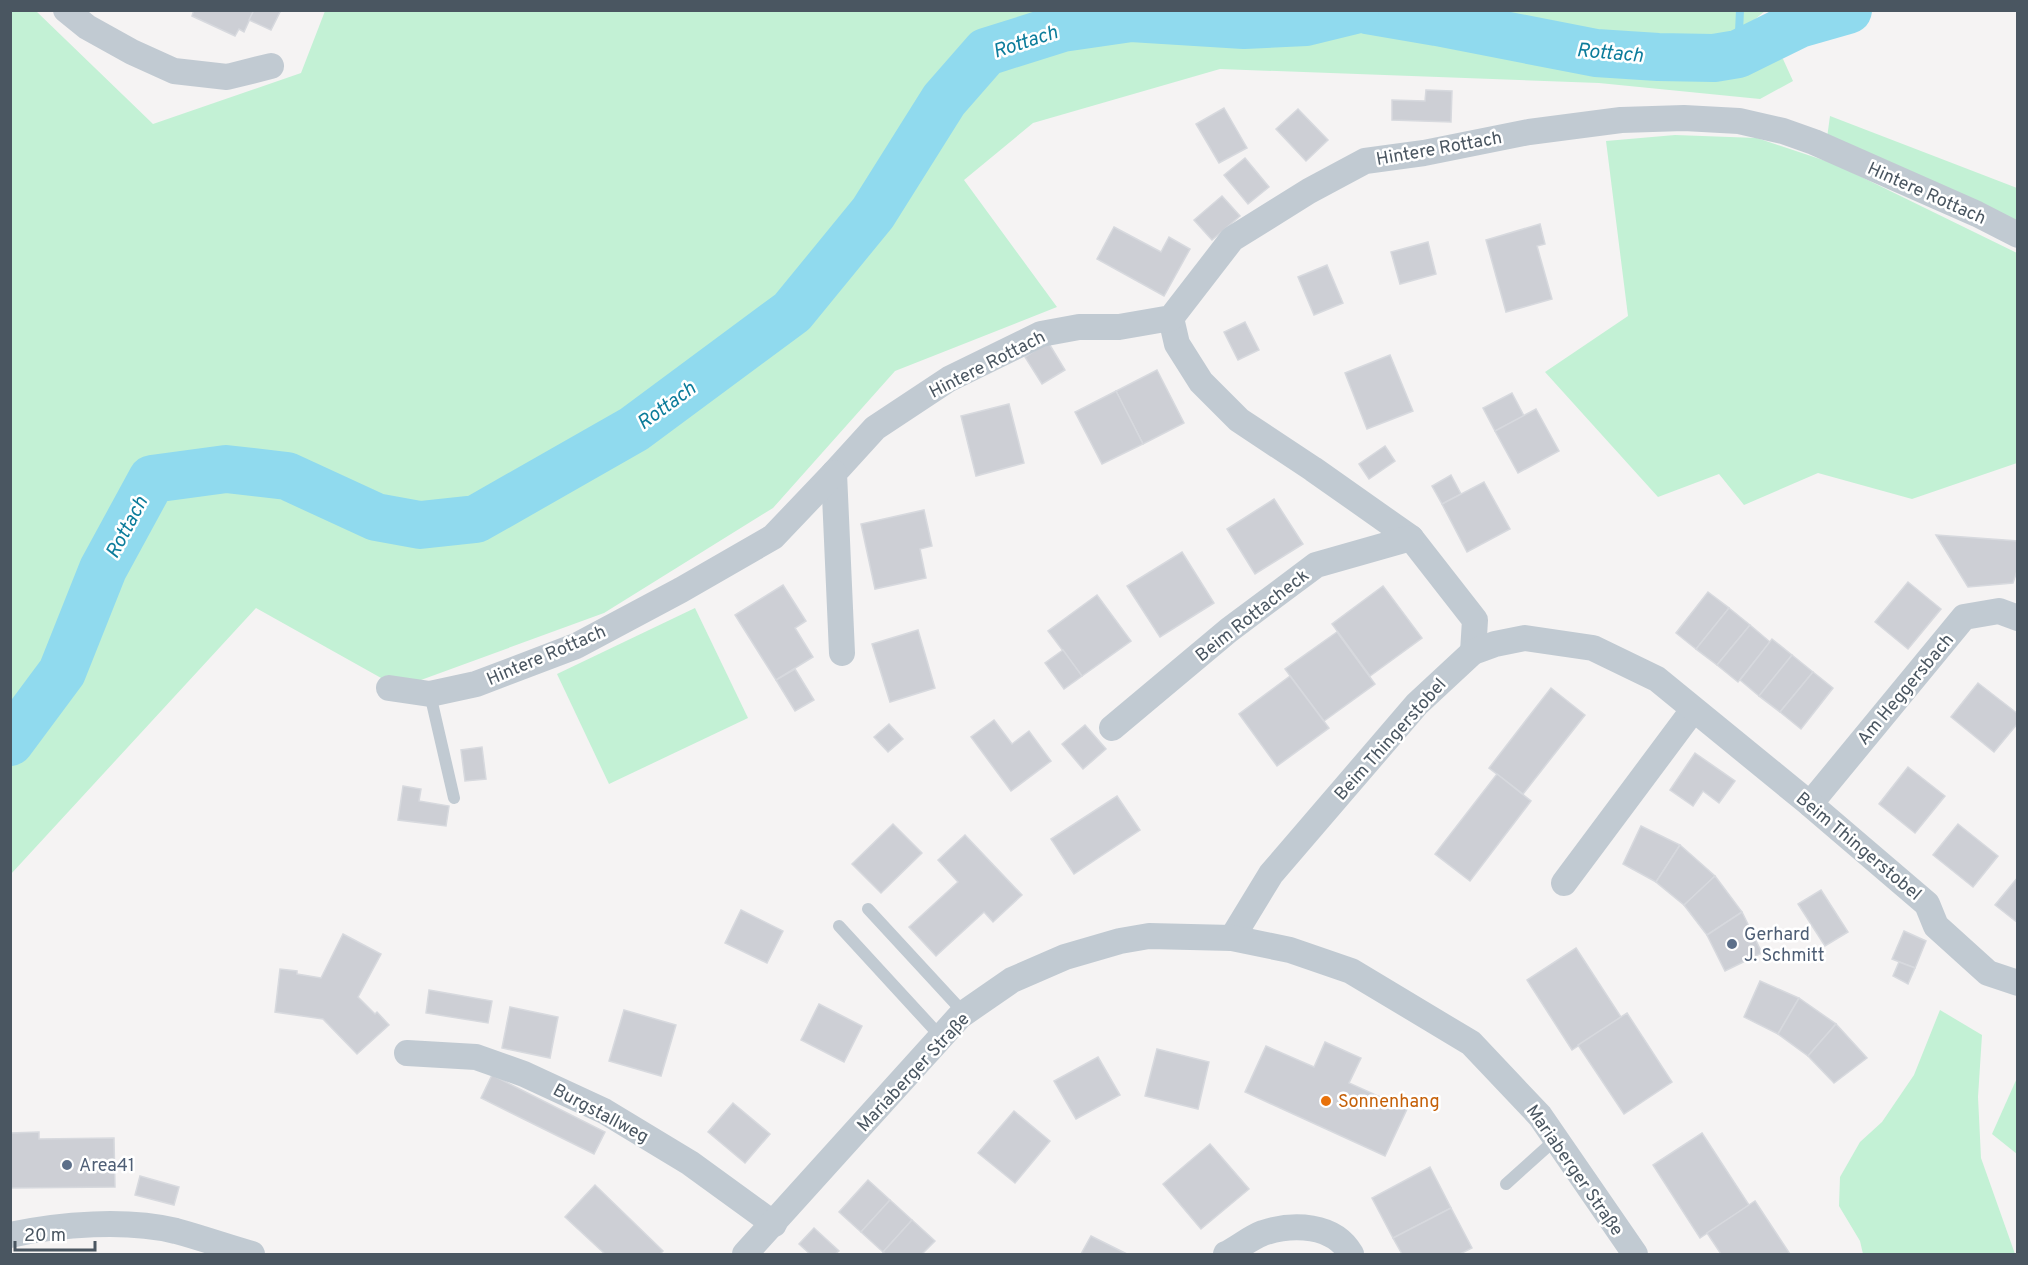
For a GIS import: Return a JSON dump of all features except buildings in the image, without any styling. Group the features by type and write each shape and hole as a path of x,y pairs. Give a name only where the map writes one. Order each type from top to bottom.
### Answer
{"street":[{"path":"66,10 87,27 132,52 174,71 227,77 271,66"},
{"name":"Hintere Rottach","path":"389,688 430,694 476,684 576,646 681,590 773,537 875,428 949,379 1041,334 1079,327 1119,327 1171,318 1232,239 1309,191 1365,162 1529,132 1621,120 1684,118 1739,122 1783,131 1814,142 1977,214 2018,236"},
{"path":"1171,318 1177,344 1201,382 1239,420 1411,538 1475,620 1473,652"},
{"path":"834,473 842,653"},
{"name":"Beim Rottacheck","path":"1112,728 1229,630 1316,566 1411,538"},
{"name":"Am Heggersbach","path":"1810,804 1964,617 1999,611 2018,618"},
{"name":"Beim Thingerstobel","path":"1232,938 1271,874 1417,704 1473,652 1495,644 1525,638 1593,648 1657,680 1810,804 1927,904 1936,926 1988,973 2018,983"},
{"path":"1564,883 1693,710"},
{"name":"Mariaberger Straße","path":"745,1254 964,1013 1012,980 1065,957 1120,941 1149,936 1232,938 1290,950 1351,971 1471,1043 1540,1116 1635,1254"},
{"name":"Burgstallweg","path":"407,1053 476,1057 524,1074 604,1111 690,1163 774,1224"},
{"path":"10,1235 50,1227 122,1225 175,1231 252,1254"},
{"path":"1226,1254 1261,1234 1296,1226 1323,1230 1346,1245 1351,1254"}],"lane":[{"path":"430,694 454,798"},
{"path":"868,909 964,1013"},
{"path":"839,926 941,1037"},
{"path":"1506,1184 1556,1139"}],"green space":[{"path":"11,11 36,11 153,124 301,73 325,11 1765,11 1724,45 1783,59 1793,81 1760,99 1599,83 1220,69 1033,123 964,180 1057,307 895,371 773,508 604,613 399,688 256,608 11,874"},
{"path":"1830,116 2017,188 2017,224 1827,138"},
{"path":"1675,135 1757,138 1835,164 2017,253 2017,463 1912,499 1818,473 1744,505 1719,474 1658,497 1545,372 1628,316 1606,141"},
{"path":"695,608 748,718 609,784 557,674"},
{"path":"1940,1010 1982,1035 1978,1097 1981,1158 2015,1254 1863,1254 1860,1241 1839,1206 1840,1177 1860,1142 1882,1122 1914,1075"},
{"path":"2017,1078 2017,1154 1992,1134"}],"waterway":[{"name":"Rottach","path":"10,742 62,672 103,569 152,479 226,469 287,476 376,517 420,525 476,519 634,429 792,312 873,213 944,100 986,52 1062,28 1131,18 1244,25 1306,22 1355,10"},
{"name":"Rottach","path":"1367,10 1596,53 1714,58 1738,54 1799,24 1848,10"},
{"path":"1738,54 1740,10"}],"place":[{"name":"Gerhard J. Schmitt","path":"1732,944"},
{"name":"Sonnenhang","path":"1326,1101"},
{"name":"Area41","path":"67,1165"}]}
